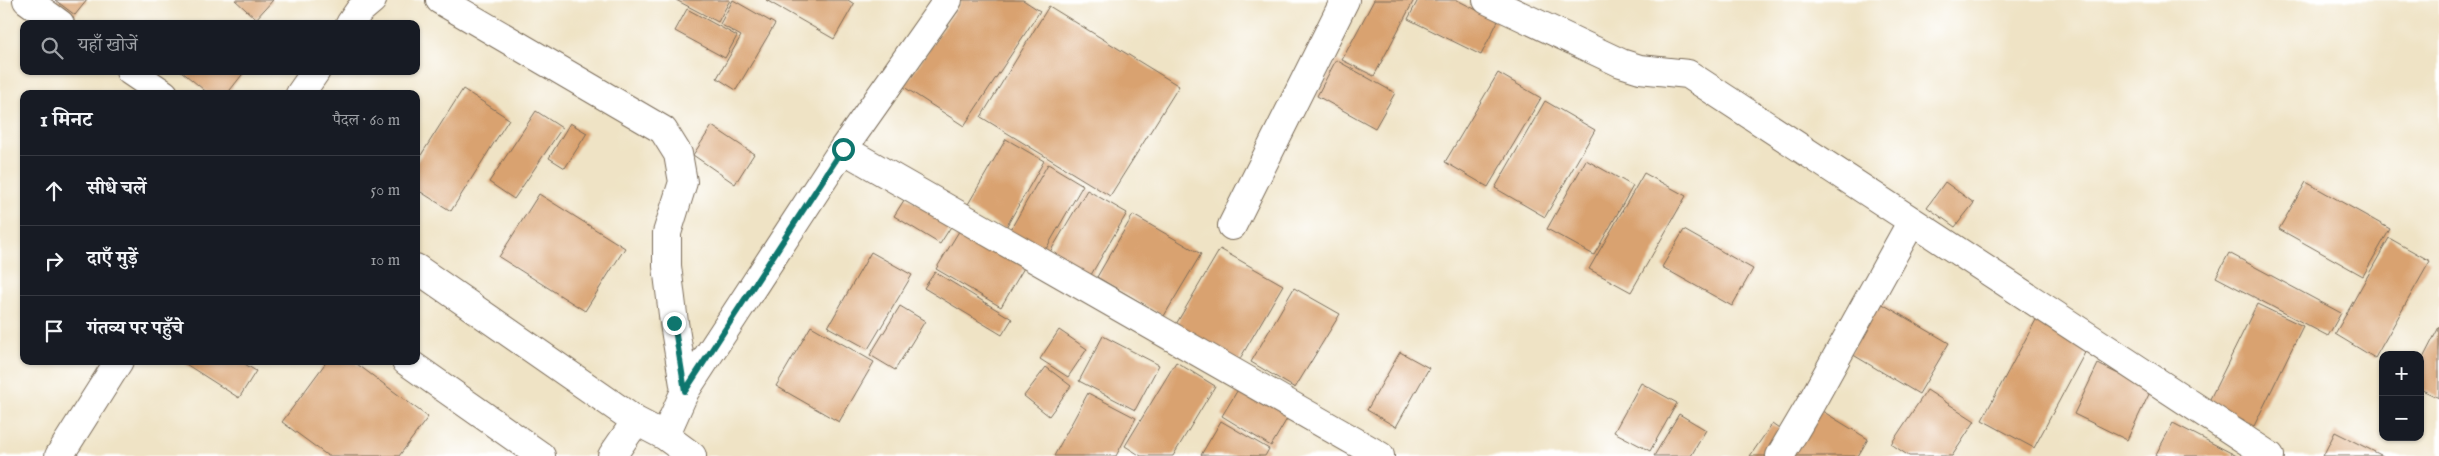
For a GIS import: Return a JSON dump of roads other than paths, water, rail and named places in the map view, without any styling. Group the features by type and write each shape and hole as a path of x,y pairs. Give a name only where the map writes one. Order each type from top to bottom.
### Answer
{"street":[{"path":"26,0 54,20"},
{"path":"353,20 372,0"},
{"path":"440,0 663,130 678,154 683,182 667,233 667,266 685,391"},
{"path":"665,436 685,391 843,149 948,0"},
{"path":"1232,226 1345,0"},
{"path":"1503,3 1621,63 1640,69 1688,74 2270,456"},
{"path":"136,75 158,90"},
{"path":"303,90 313,75"},
{"path":"843,149 1380,456"},
{"path":"1780,456 1912,221"},
{"path":"420,271 636,421 665,436 692,456"},
{"path":"59,456 116,365"},
{"path":"412,365 541,456"},
{"path":"612,456 636,421"}]}
